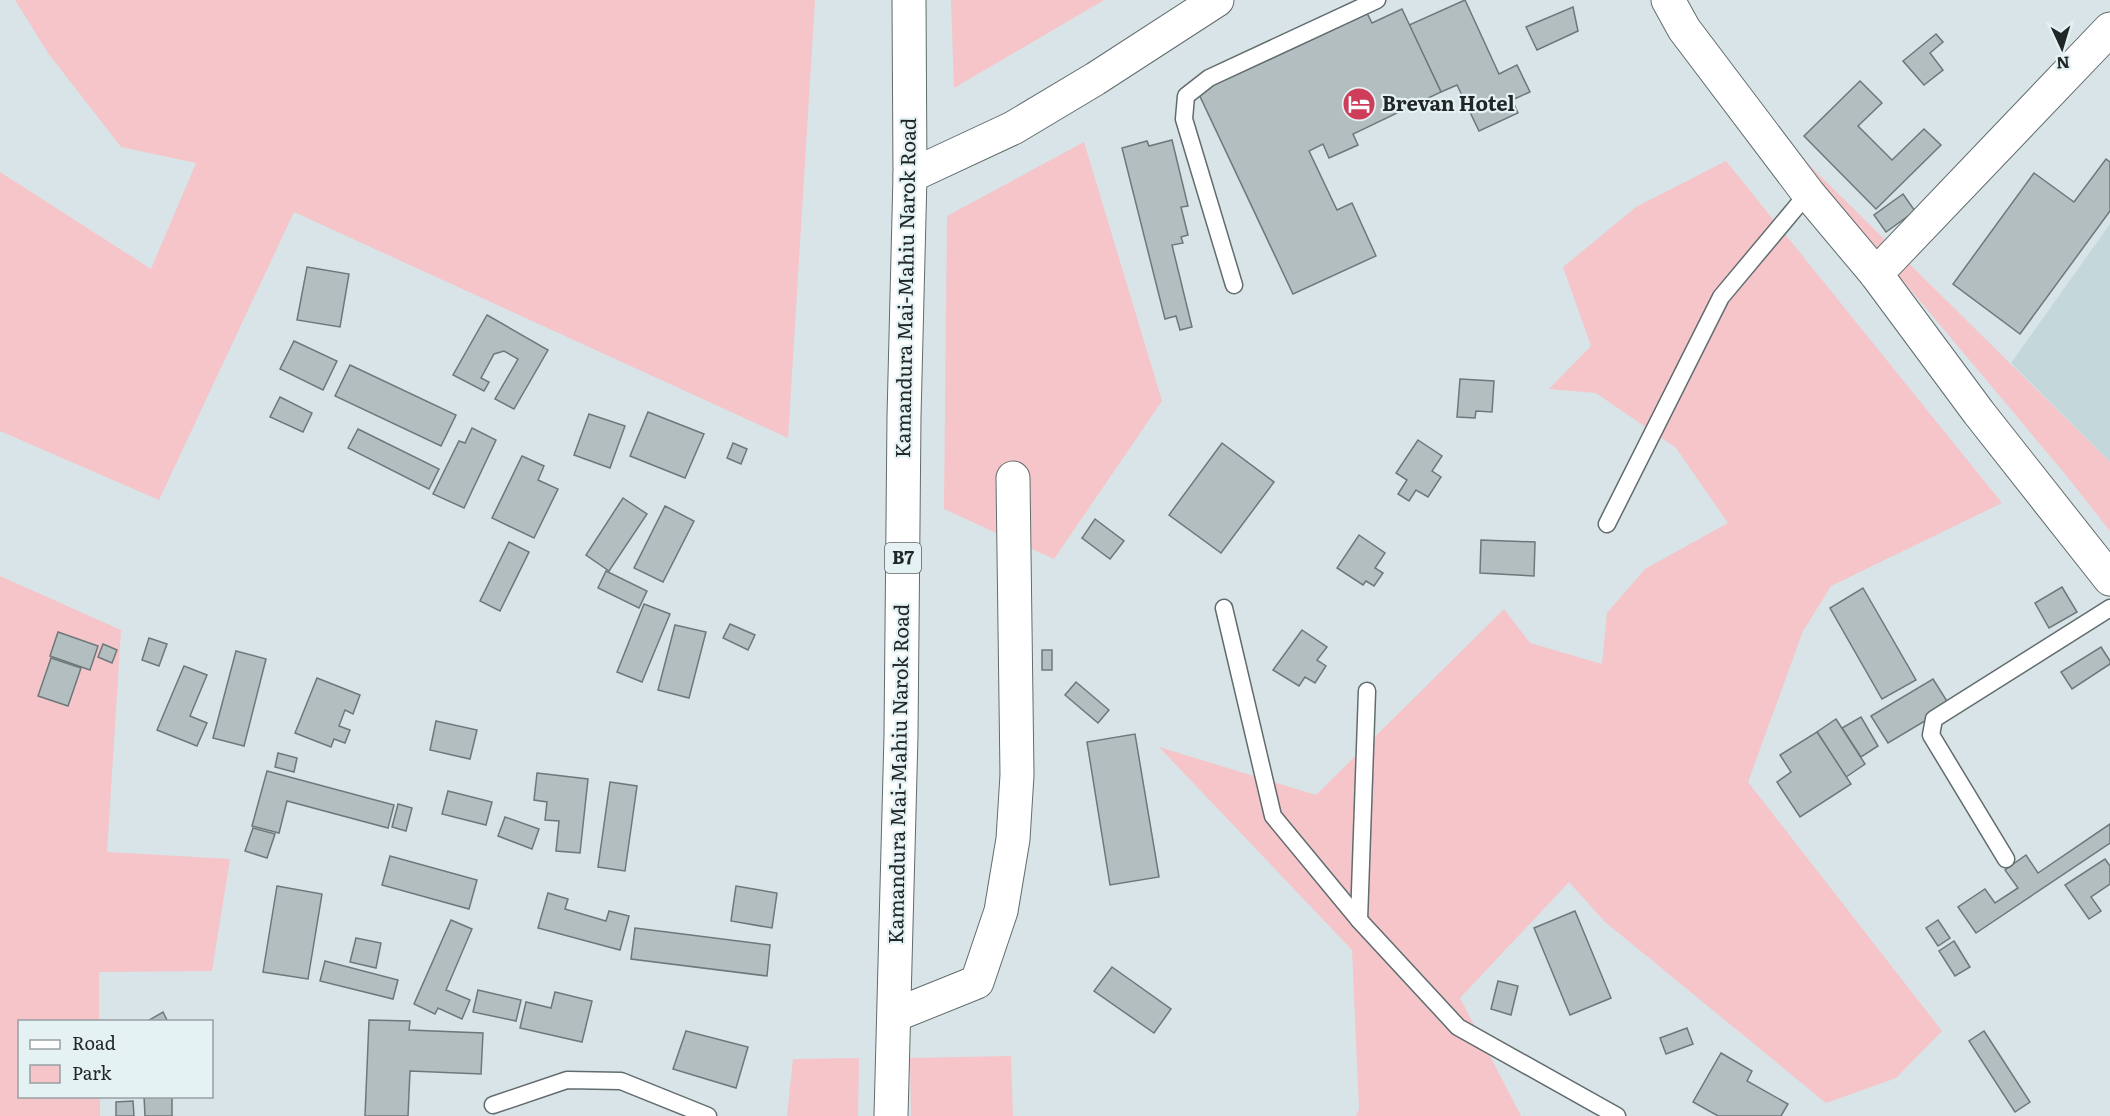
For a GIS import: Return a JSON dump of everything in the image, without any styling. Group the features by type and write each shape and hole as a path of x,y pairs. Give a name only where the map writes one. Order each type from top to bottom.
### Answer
{"main road":[{"name":"Kamandura Mai-Mahiu Narok Road","path":"891,1116 895,1015 910,176 909,0"},
{"path":"910,176 1013,128 1095,79 1217,0"},
{"path":"1668,0 1684,29 1808,193 1876,274 1979,413 2110,579"},
{"path":"1876,274 2110,29"},
{"path":"895,1015 977,982 1001,911 1013,839 1017,775 1013,478"}],"lane":[{"path":"1234,285 1184,119 1186,96 1209,78 1377,0"},
{"path":"1607,524 1721,297 1808,193"},
{"path":"1224,608 1273,816 1359,920 1458,1027 1617,1116"},
{"path":"2006,859 1931,735 1934,719 2110,608"},
{"path":"1359,920 1367,692"},
{"path":"493,1105 567,1080 621,1081 708,1116"}],"shaded area":[{"path":"2110,224 2110,462 2011,363"}],"green space":[{"path":"15,0 815,0 788,438 294,212 159,500 0,431 0,172 151,269 196,163 121,147 48,53"},
{"path":"951,0 1104,0 954,88"},
{"path":"1084,142 1162,401 1054,559 944,509 947,216"},
{"path":"1790,146 2110,462 2110,531 2065,474"},
{"path":"1726,161 2002,503 1831,586 1803,631 1748,782 1942,1031 1896,1078 1826,1103 1604,921 1569,882 1460,998 1521,1116 1356,1116 1359,1109 1352,950 1159,747 1316,795 1504,609 1530,643 1602,664 1607,613 1645,569 1728,523 1676,448 1596,393 1549,389 1591,346 1563,267 1636,207"},
{"path":"0,576 121,630 107,852 230,859 212,971 99,972 99,1020 18,1020 18,1098 100,1098 100,1116 0,1116"},
{"path":"1011,1056 1013,1116 911,1116 910,1058"},
{"path":"859,1058 858,1116 787,1116 793,1059"}],"building":[{"name":"Brevan Hotel","path":"1465,0 1499,74 1517,65 1530,92 1512,100 1518,113 1479,131 1457,85 1441,92 1409,25"},
{"path":"1573,7 1578,31 1537,50 1526,27"},
{"name":"Brevan Hotel","path":"1402,9 1441,92 1353,134 1358,145 1329,158 1323,144 1309,151 1337,210 1352,203 1376,256 1293,294 1197,90 1366,11 1372,23"},
{"path":"1936,34 1943,42 1930,53 1943,70 1924,85 1903,61"},
{"path":"1860,81 1882,103 1858,126 1892,160 1924,129 1941,145 1876,209 1804,136"},
{"path":"1172,140 1188,206 1181,207 1188,235 1181,237 1183,243 1172,245 1192,327 1180,330 1176,316 1165,319 1122,148 1147,141 1149,146"},
{"path":"2106,159 2110,162 2110,211 2020,334 1953,284 2034,173 2074,202"},
{"path":"1903,194 1915,211 1886,232 1874,215"},
{"path":"307,267 349,274 340,327 297,320"},
{"path":"487,315 548,350 514,409 495,399 518,359 504,351 494,354 481,378 489,382 484,391 453,375"},
{"path":"294,341 337,361 323,390 280,369"},
{"path":"350,365 456,415 441,446 335,396"},
{"path":"1460,379 1494,381 1492,412 1476,411 1475,418 1457,417"},
{"path":"280,397 312,413 303,432 270,417"},
{"path":"648,412 704,434 685,478 630,456"},
{"path":"589,414 625,426 610,468 574,455"},
{"path":"472,428 496,440 464,508 433,494 459,441 465,443"},
{"path":"358,429 439,469 429,489 348,448"},
{"path":"1418,440 1442,456 1432,471 1441,477 1428,497 1416,490 1409,501 1398,494 1407,480 1396,473"},
{"path":"733,443 747,449 741,464 727,458"},
{"path":"1222,443 1274,482 1221,553 1169,515"},
{"path":"522,456 544,466 538,480 558,489 534,538 492,518"},
{"path":"623,498 647,514 609,571 586,555"},
{"path":"665,506 694,521 663,582 634,568"},
{"path":"1095,519 1124,541 1110,559 1082,538"},
{"path":"1359,535 1385,553 1375,568 1383,573 1374,586 1366,581 1363,585 1337,568"},
{"path":"1481,540 1535,542 1534,576 1480,573"},
{"path":"509,542 529,552 500,611 480,601"},
{"path":"606,571 647,591 639,608 598,588"},
{"path":"2062,587 2077,612 2049,628 2035,603"},
{"path":"1863,588 1916,680 1882,699 1830,608"},
{"path":"644,604 670,614 642,682 617,672"},
{"path":"730,624 755,635 748,650 723,638"},
{"path":"675,625 706,632 689,698 658,690"},
{"path":"1302,630 1327,647 1317,660 1326,666 1315,683 1305,677 1299,686 1273,670"},
{"path":"58,632 98,646 90,670 50,656"},
{"path":"149,638 167,644 159,666 142,660"},
{"path":"103,644 117,650 112,663 98,657"},
{"path":"2101,647 2110,664 2072,689 2061,672"},
{"path":"1042,650 1052,650 1052,670 1042,670"},
{"path":"236,651 266,659 244,746 213,738"},
{"path":"51,658 81,668 68,706 38,696"},
{"path":"184,666 207,675 190,716 207,723 197,746 157,730"},
{"path":"317,678 360,695 353,714 345,710 339,726 350,730 345,743 334,739 331,747 295,733"},
{"path":"1933,679 1950,706 1888,743 1871,716"},
{"path":"1076,682 1109,710 1098,723 1065,695"},
{"path":"1861,717 1878,746 1861,757 1842,728"},
{"path":"1836,719 1865,764 1846,777 1817,732"},
{"path":"436,721 477,730 470,759 430,750"},
{"path":"1817,732 1851,784 1800,817 1777,782 1791,772 1780,755"},
{"path":"1135,734 1159,877 1110,885 1087,742"},
{"path":"278,753 297,758 294,772 275,767"},
{"path":"267,771 394,805 388,828 287,801 279,833 252,826"},
{"path":"537,773 588,779 580,853 556,851 559,821 545,820 547,802 534,800"},
{"path":"610,782 637,786 625,871 598,867"},
{"path":"448,791 492,802 486,825 442,814"},
{"path":"398,804 412,808 406,831 392,827"},
{"path":"505,817 539,829 532,849 498,836"},
{"path":"2110,824 2110,843 1976,933 1958,907 1985,889 1995,903 2018,888 2005,870 2026,855 2038,873"},
{"path":"253,828 275,834 267,858 245,851"},
{"path":"390,856 477,880 469,909 382,885"},
{"path":"2105,859 2110,866 2110,884 2091,897 2101,911 2089,919 2065,885"},
{"path":"277,886 322,894 308,979 263,972"},
{"path":"736,886 777,893 772,928 731,921"},
{"path":"548,893 568,899 565,909 606,921 609,911 629,916 620,950 538,928"},
{"path":"1575,911 1611,998 1570,1015 1534,928"},
{"path":"451,920 472,929 446,990 470,1000 462,1019 438,1008 435,1014 414,1004"},
{"path":"1938,920 1950,938 1938,946 1926,928"},
{"path":"635,928 770,945 767,976 631,959"},
{"path":"356,938 381,943 376,968 350,962"},
{"path":"1954,941 1970,967 1955,976 1939,951"},
{"path":"325,961 398,980 393,999 320,981"},
{"path":"1112,967 1171,1009 1154,1033 1094,991"},
{"path":"1498,981 1518,986 1511,1015 1491,1009"},
{"path":"478,990 521,1000 516,1021 473,1012"},
{"path":"555,992 592,1001 582,1042 520,1028 526,1002 551,1008"},
{"path":"163,1012 167,1020 149,1020"},
{"path":"369,1020 410,1021 409,1030 483,1033 481,1074 410,1071 408,1116 365,1116"},
{"path":"1687,1028 1693,1044 1666,1054 1660,1038"},
{"path":"686,1031 748,1047 736,1088 673,1069"},
{"path":"1984,1031 2030,1102 2015,1112 1969,1041"},
{"path":"1721,1053 1752,1071 1747,1081 1788,1104 1781,1116 1718,1116 1693,1102"},
{"path":"144,1098 172,1098 172,1116 145,1116"},
{"path":"133,1101 134,1116 116,1116 116,1102"}],"place":[{"name":"Brevan Hotel","path":"1359,104"}]}
